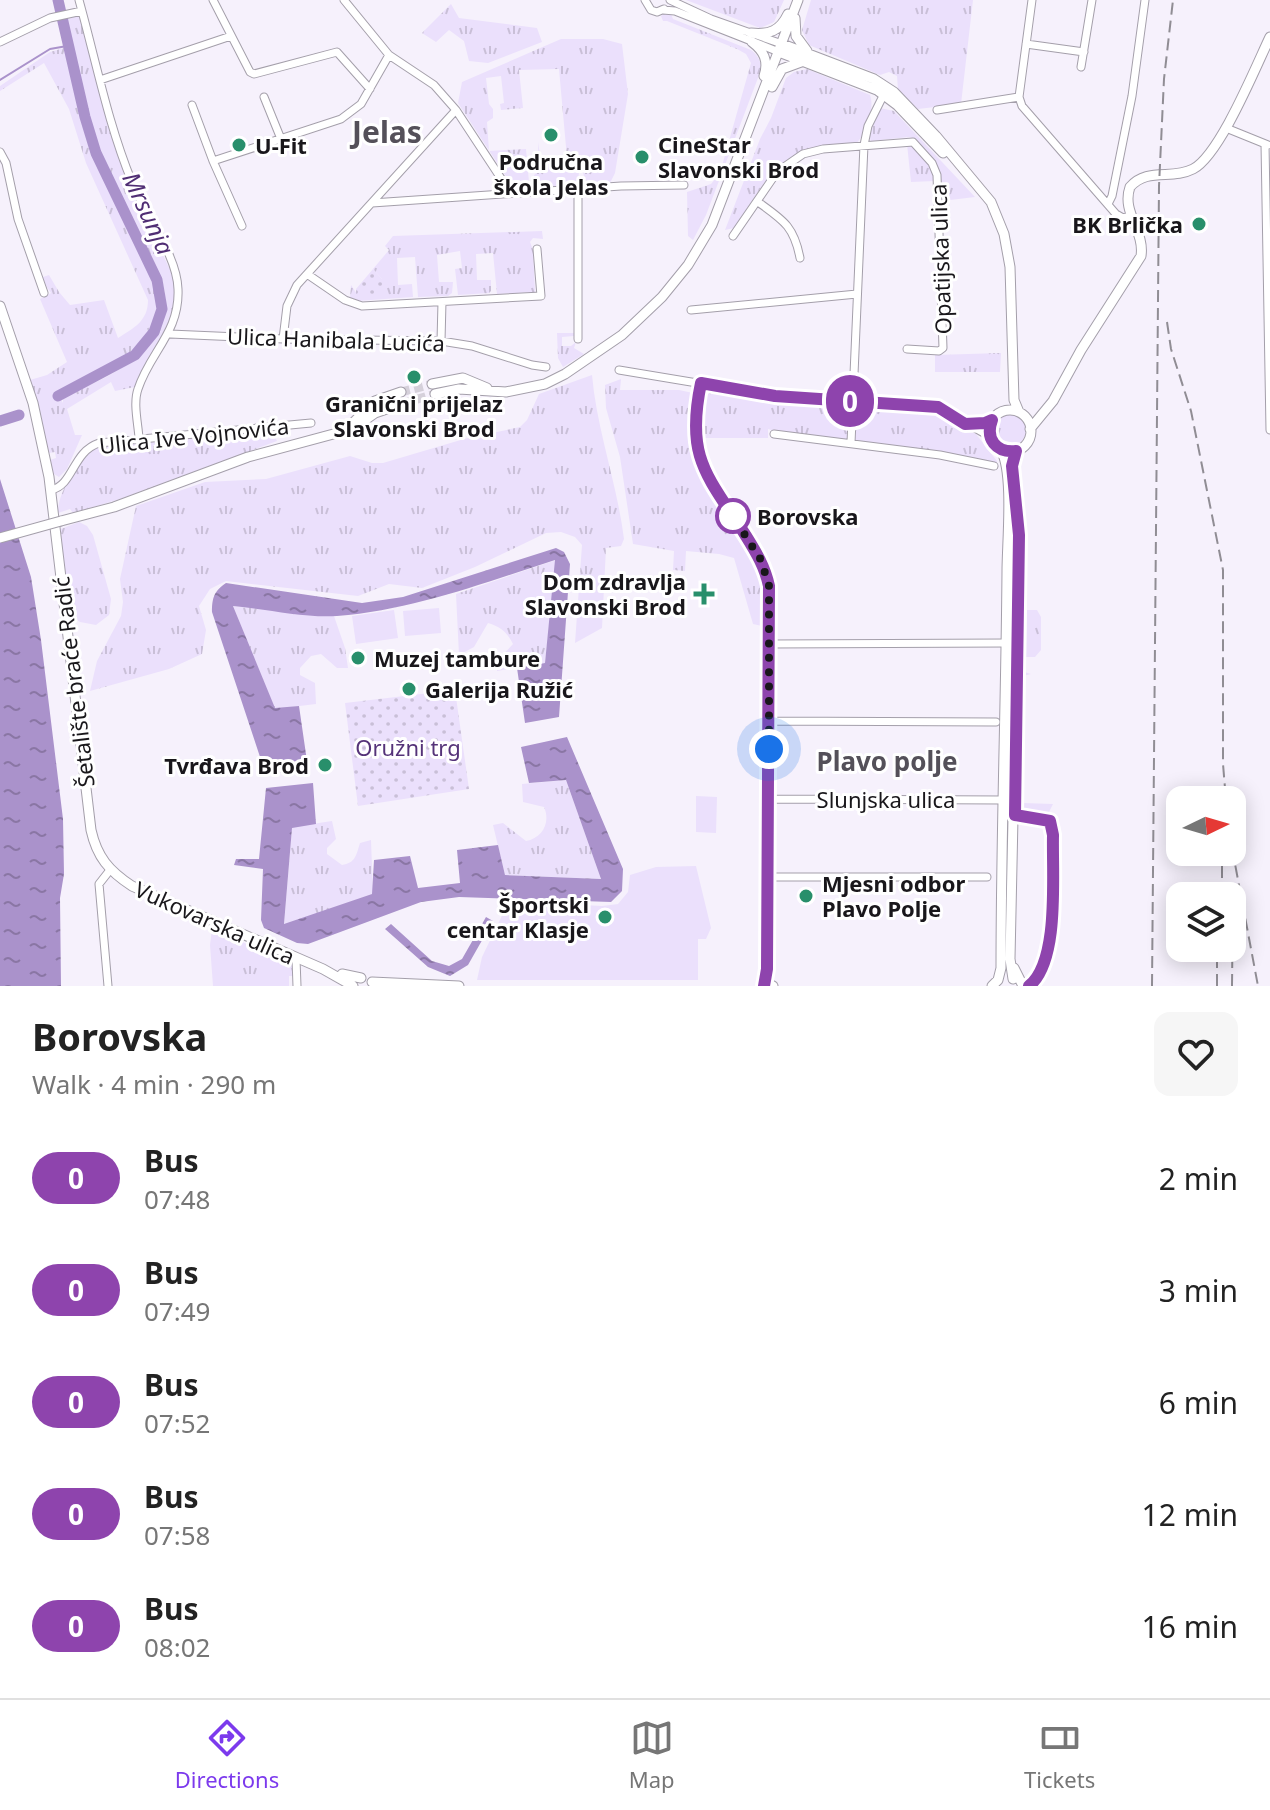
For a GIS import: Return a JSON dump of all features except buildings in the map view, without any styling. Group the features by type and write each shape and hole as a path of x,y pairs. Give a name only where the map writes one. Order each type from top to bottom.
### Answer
{"main road":[{"path":"762,98 766,61 751,37 779,28 796,1"},
{"path":"435,394 459,389 498,392 529,390 555,380 622,335 662,297 688,265 712,225 796,1"},
{"path":"796,1 797,39 816,58"},
{"path":"1012,323 1008,347 1007,400 1003,411 992,420 989,436 1006,461 1008,504 1000,945 991,983 1018,984 1012,945 1019,535 1012,466 1016,451 1027,443 1030,429 1048,407 1141,256 1141,244 1127,198 1134,181 1144,176 1177,174 1195,168 1210,154 1270,37"},
{"path":"780,48 816,58 885,91 984,193 1000,222 1010,267 1014,400 1030,429"},
{"path":"780,48 804,61 885,91"},
{"path":"762,98 767,96 782,69 804,61"},
{"name":"Šetalište braće Radić","path":"0,306 33,403 51,490 91,830 98,853 110,870"},
{"path":"432,384 463,378 498,392"},
{"path":"341,431 375,401 401,392"},
{"path":"0,538 114,507 248,457 354,428 380,411 404,403"},
{"path":"1003,411 1031,414 1048,407"},
{"path":"1001,450 1016,451"},
{"name":"Vukovarska ulica","path":"110,870 148,895 356,983 373,984"},
{"path":"373,984 459,986"}],"street":[{"path":"79,0 79,12 133,183 177,278 178,296 170,334 138,389 139,438"},
{"path":"213,0 250,72 254,74 337,52 370,89"},
{"path":"344,0 389,55 434,85 456,110 510,192"},
{"path":"645,0 651,10 675,11 780,48"},
{"path":"663,10 669,0 751,37"},
{"path":"1032,0 1019,97 1029,115 1120,217 1131,216"},
{"path":"1081,67 1092,0"},
{"path":"1108,204 1132,96 1145,0"},
{"path":"0,42 50,18 79,12"},
{"path":"100,80 231,36"},
{"path":"1026,44 1084,52"},
{"path":"213,161 341,119 361,104 389,55"},
{"path":"851,443 864,145 868,126 885,91"},
{"path":"264,97 281,139"},
{"path":"937,110 1019,97"},
{"path":"192,105 242,226"},
{"path":"283,339 292,292 456,110"},
{"path":"1226,128 1268,145 1270,430"},
{"name":"Opatijska ulica","path":"864,145 913,142 936,169 943,348 939,351 907,349"},
{"path":"733,236 777,172 814,150 864,145"},
{"path":"0,152 6,163 22,232 44,293"},
{"path":"372,203 510,192 684,185"},
{"path":"578,189 578,339"},
{"path":"758,202 789,226 800,258"},
{"path":"307,274 353,304 541,296 537,249"},
{"path":"691,310 857,294"},
{"path":"441,341 442,302"},
{"name":"Ulica Hanibala Lucića","path":"170,334 441,341 472,346 546,367"},
{"path":"619,370 775,396 938,407 989,436"},
{"path":"701,383 694,430 696,448 704,470 764,570 769,586 767,969 770,986"},
{"path":"965,424 992,420"},
{"name":"Ulica Ive Vojnovića","path":"51,490 61,487 88,447 139,438 311,423"},
{"path":"774,434 994,466"},
{"path":"770,644 1007,643"},
{"path":"769,721 996,722"},
{"name":"Slunjska ulica","path":"769,799 1004,800"},
{"path":"108,986 99,884 110,870"},
{"path":"768,877 987,877"},
{"path":"296,959 297,986"}],"green space":[{"path":"686,0 784,0 774,22 760,28"},
{"path":"811,0 973,0 961,104 918,109 898,90 897,76 889,72 880,75 809,45 802,30"},
{"path":"451,4 459,18 537,28 542,42 488,63 469,61 464,41 449,30 436,42 422,33"},
{"path":"671,14 673,19 751,50 759,58 761,67 706,215 693,240 688,236 687,192 711,184 720,173 751,63 746,54 737,49 663,21 661,16"},
{"path":"76,15 81,19 137,198 176,283 173,317 135,387 115,391 111,382 67,409 75,435 82,435 67,469 59,477 54,474 50,460 56,458 55,452 49,453 30,380 47,375 67,362 40,299 51,293 40,278 49,275 70,305 104,300 118,338 143,319 148,300 86,163 69,109 44,63 0,91 0,86 50,52 64,48 87,138 99,170 150,275 158,303 153,325 140,345 112,364 57,392 63,403 63,399 118,370 142,352 160,328 166,305 162,281 108,170 90,121 65,18"},
{"name":"Područna škola Jelas","path":"561,39 603,39 622,44 628,94 615,173 609,185 586,185 583,172 579,172 578,181 572,186 536,186 534,175 539,171 538,142 541,161 567,158 559,69 519,70 523,108 501,110 500,104 504,103 501,76 486,78 489,104 493,109 493,118 487,122 489,150 458,103 462,82"},
{"path":"807,69 870,95 871,113 864,133 856,144 810,149 781,164 734,228 725,230 786,78"},
{"path":"880,108 894,111 975,197 942,201 937,166 916,139 871,141 869,136"},
{"path":"907,144 925,160 935,181 911,182"},
{"path":"526,149 529,182 509,181 489,151"},
{"path":"542,231 543,239 533,238 530,242 535,292 497,294 493,253 476,254 477,280 491,280 491,291 458,295 455,269 462,268 460,251 437,255 439,282 453,282 452,293 448,296 418,297 415,257 397,258 398,285 412,284 413,297 357,301 350,298 351,285 357,294 382,279 373,269 389,250 385,246 393,236"},
{"path":"373,269 382,279 383,294 356,294 356,289"},
{"path":"557,333 575,333 574,336 562,337 562,346 571,346 576,342 574,348 584,354 563,367 558,358"},
{"path":"1001,353 1000,372 935,372 935,355"},
{"path":"592,375 624,539 621,546 606,548 602,628 575,643 582,545 575,537 561,532 546,533 422,588 389,584 358,596 226,581 210,589 199,606 206,630 202,654 169,669 90,691 97,661 121,616 120,579 136,506 205,482 266,479 350,456 383,463 464,439 520,427 527,420 539,394"},
{"path":"621,379 620,390 679,390 693,393 690,423 695,462 734,534 753,557 763,579 762,626 753,624 734,558 686,551 685,571 673,570 674,551 633,544 620,457 606,408 605,385"},
{"path":"708,390 933,410 976,434 997,464 913,448 768,429 768,438 701,438"},
{"path":"1010,414 1021,419 1026,430 1021,441 1010,446 999,441 994,430 999,419"},
{"path":"266,430 274,434 277,441 120,499 73,513 70,509 58,513 61,495 71,475 99,446"},
{"path":"79,522 87,526 93,535 111,599 109,615 96,625 80,622 69,614 58,530"},
{"path":"556,560 545,663 497,671 497,661 513,644 503,630 488,623 474,647 459,655 456,594"},
{"path":"233,606 334,616 348,668 337,668 321,654 311,656 300,668 300,675 315,683 316,704 275,709"},
{"path":"439,608 441,633 405,636 403,611"},
{"path":"394,610 398,638 356,644 352,616"},
{"path":"1027,610 1037,610 1041,617 1041,650 1035,657 1026,657"},
{"path":"1021,671 1031,674 1023,676 1023,803 1053,804 1046,818 1018,806"},
{"name":"Oružni trg","path":"455,690 469,789 358,806 345,703"},
{"path":"566,780 601,879 505,875 493,825 503,823 526,841 537,837 546,824 546,813 544,807 523,802 522,784"},
{"path":"696,796 717,797 716,833 696,832"},
{"path":"332,821 336,839 327,848 327,854 342,865 350,863 360,843 371,840 373,894 284,925 292,827"},
{"name":"Športski centar Klasje","path":"696,866 711,928 706,939 698,939 698,980 477,980 482,957 509,901 602,906 618,904 628,892 630,875 656,867"},
{"path":"212,929 293,964 289,986 213,986"}],"water":[{"path":"0,479 31,577 63,819 61,986 0,986"},
{"path":"556,548 564,552 570,564 559,717 525,723 517,668 545,663 555,560 448,594 365,613 311,616 233,606 275,708 299,706 308,768 266,775 212,612 214,595 222,586 226,583 362,603 403,597"},
{"path":"567,737 623,869 622,891 611,902 459,897 421,902 308,944 297,943 264,928 261,920 263,869 234,865 236,859 259,859 266,788 313,783 316,824 292,828 284,924 372,894 374,860 410,856 418,888 460,883 457,850 498,845 505,875 601,879 566,780 529,783 521,747"},
{"path":"486,917 493,921 468,965 450,976 428,967 385,929 391,924 432,961 449,966 462,959"}],"waterway":[{"name":"Mrsunja","path":"58,0 96,153 157,280 162,309 154,332 135,355 58,396"},
{"path":"0,80 50,49 67,46"},
{"name":"Mrsunja","path":"0,421 19,415"}],"tunnel":[{"path":"401,392 432,384"},
{"path":"404,403 435,394"}],"railway":[{"path":"1152,986 1159,186 1164,79 1173,0"},
{"path":"1167,322 1171,349 1191,411 1223,570 1225,786"},
{"path":"1222,866 1222,882"},
{"path":"1235,866 1258,986"},
{"path":"1217,962 1217,986"},
{"path":"1232,962 1232,986"}],"bus line":[{"name":"0","path":"764,986 767,969 769,586 761,560 704,470 696,448 694,430 701,383 775,396 938,407 965,424 992,420 989,436 992,442 1006,452 1016,451 1012,466 1019,524 1015,815 1050,821 1053,835 1049,952 1038,978 1029,986"}],"place":[{"name":"Područna škola Jelas","path":"551,135"},
{"name":"U-Fit","path":"239,145"},
{"name":"CineStar Slavonski Brod","path":"642,157"},
{"name":"BK Brlička","path":"1199,224"},
{"name":"Granični prijelaz Slavonski Brod","path":"414,377"},
{"name":"Borovska","path":"733,516"},
{"name":"Dom zdravlja Slavonski Brod","path":"704,594"},
{"name":"Muzej tambure","path":"358,658"},
{"name":"Galerija Ružić","path":"409,689"},
{"name":"Tvrđava Brod","path":"325,765"},
{"name":"Mjesni odbor Plavo Polje","path":"806,896"},
{"name":"Športski centar Klasje","path":"605,917"}],"district":[{"name":"Jelas","path":"387,131"},
{"name":"Plavo polje","path":"887,761"}],"route":[{"path":"733,516 727,507 761,560 769,586 769,749"}]}
